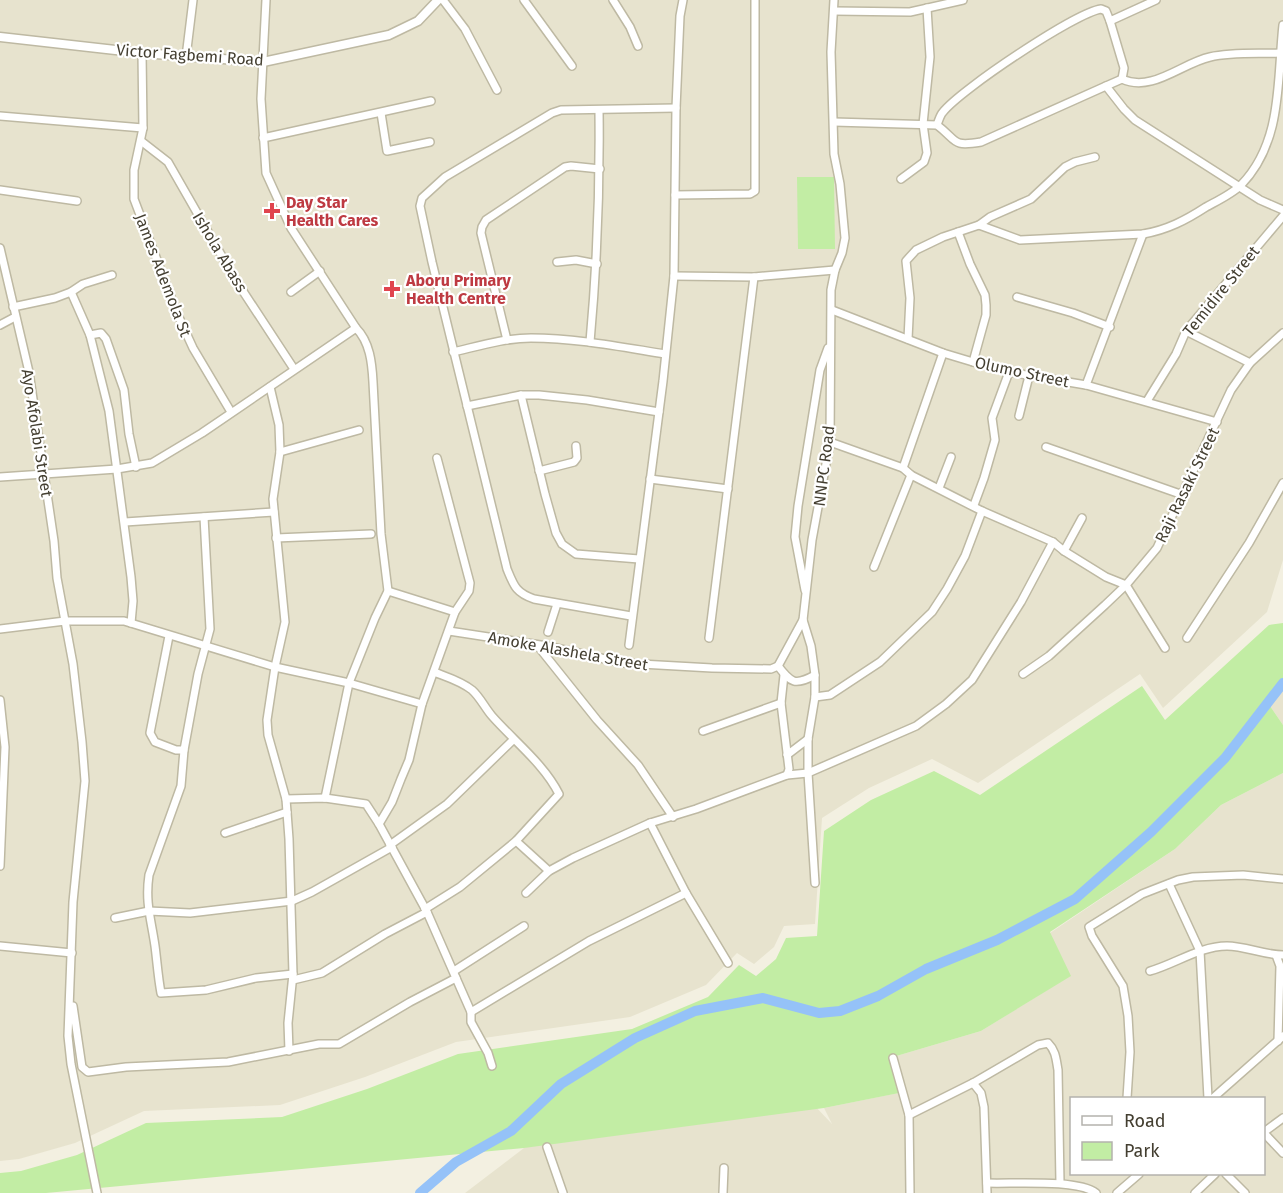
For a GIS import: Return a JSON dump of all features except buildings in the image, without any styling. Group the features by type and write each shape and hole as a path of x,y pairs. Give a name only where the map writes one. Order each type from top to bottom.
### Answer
{"street":[{"path":"186,57 193,0"},
{"path":"266,0 261,99 264,161 271,185 291,228 356,328 363,335 372,364 381,534 388,591 349,683 325,798"},
{"name":"Victor Fagbemi Road","path":"0,37 142,54 263,62 389,35 418,21 438,0"},
{"path":"443,0 465,29 497,90"},
{"path":"524,0 572,66"},
{"path":"613,0 630,27 638,46"},
{"path":"628,645 674,276 676,108 680,16 683,0"},
{"path":"675,195 750,194 755,191 755,0"},
{"name":"NNPC Road","path":"815,884 808,739 815,698 815,675 811,646 803,620 812,540 830,442 831,291 845,238 840,184 834,154 831,52 834,0"},
{"path":"834,11 910,12 963,0"},
{"path":"1110,21 1156,0"},
{"path":"901,179 926,159 923,124 930,57 927,8"},
{"path":"937,125 942,113 954,102 1000,68 1069,22 1101,9 1106,11 1110,21 1124,68 1122,79"},
{"path":"979,225 1020,240 1143,234 1180,223 1240,186 1258,162 1269,139 1281,95 1280,53 1283,27"},
{"path":"834,122 937,125 962,145 981,142 1122,79 1130,82 1168,76 1210,57 1280,53"},
{"name":"James Ademola St","path":"142,54 143,128 134,170 134,199 177,313 193,348 231,412"},
{"path":"1106,86 1135,120 1260,200 1283,210"},
{"path":"263,138 430,101"},
{"path":"631,616 557,604 520,594 513,585 507,569 453,352 420,206 422,198 445,177 552,113 561,110 676,108"},
{"path":"590,342 597,264 600,169 598,110"},
{"path":"381,113 387,151 430,142"},
{"path":"0,116 143,128"},
{"name":"Ishola Abass","path":"141,141 168,162 235,279 294,369"},
{"path":"908,339 910,298 906,261 916,250 943,237 979,225 990,217 1031,199 1065,167 1095,157"},
{"path":"507,340 492,286 481,233 482,227 486,220 565,167 600,169"},
{"path":"0,190 77,201"},
{"name":"Temidire Street","path":"1147,401 1176,354 1186,331 1283,216"},
{"path":"958,232 985,295 986,315 973,362"},
{"path":"1086,385 1110,327 1143,234"},
{"name":"Ayo Afolabi Street","path":"0,252 28,372 73,664 82,742 85,781 73,902 70,983"},
{"path":"557,262 576,260 597,264"},
{"path":"674,276 754,277 835,270"},
{"path":"291,292 320,271"},
{"path":"13,307 55,298 83,284 112,275"},
{"path":"709,638 754,277"},
{"path":"71,292 90,335 109,411 125,522 133,601 131,623"},
{"path":"1017,297 1073,313 1110,327"},
{"name":"Olumo Street","path":"832,310 943,353 973,362 1009,372 1086,385 1217,422"},
{"path":"0,325 15,317"},
{"path":"0,477 136,467 160,459 356,328"},
{"path":"1186,331 1250,363"},
{"path":"90,335 101,333 104,335 124,390 129,434 136,467"},
{"name":"Raji Rasaki Street","path":"1023,674 1067,640 1125,585 1157,548 1231,390 1250,363 1283,333"},
{"path":"453,352 507,340 530,338 590,342 665,354"},
{"path":"806,592 795,537 798,506 820,370 831,342"},
{"path":"903,468 943,353"},
{"path":"974,505 995,440 992,418 1009,372"},
{"path":"1019,416 1029,376"},
{"path":"270,387 279,425 280,452 273,490 285,622 267,720 268,735 286,799 287,812 293,977 288,1023 290,1051"},
{"path":"467,406 521,395 587,400 658,412"},
{"path":"521,395 556,533 562,543 576,554 639,559"},
{"path":"280,452 360,430"},
{"path":"830,442 903,468 911,475 982,511 1053,542 1106,578 1125,585 1165,648"},
{"path":"539,471 574,462 577,458 576,446"},
{"path":"1046,447 1183,495"},
{"path":"939,488 951,457"},
{"path":"379,824 392,802 409,760 422,704 455,612 469,591 470,583 437,458"},
{"path":"874,567 911,475"},
{"path":"650,479 728,489"},
{"path":"1186,638 1249,543 1283,483"},
{"path":"815,698 830,695 880,662 932,612 947,590 960,564 982,511"},
{"path":"125,522 274,512"},
{"path":"204,517 211,612 210,629 184,750 181,786 149,875 147,898 161,993 206,990 256,978 322,973 454,891 516,842 559,794 539,766 489,713 475,692 459,681 434,672"},
{"path":"1064,551 1082,518"},
{"path":"276,538 371,534"},
{"path":"798,546 812,540"},
{"path":"526,893 549,871 650,823 787,775 808,773 904,732 959,693 972,680 1021,602 1053,542"},
{"path":"388,591 455,612"},
{"path":"548,632 557,604"},
{"path":"803,620 778,666 788,680 795,682 803,682 815,675"},
{"path":"0,629 65,621 124,621 275,667 349,683 422,704"},
{"name":"Amoke Alashela Street","path":"449,632 537,645 623,663 712,668 771,669 778,666"},
{"path":"169,636 150,733 155,742 176,750 184,750"},
{"path":"537,645 597,720 638,765 672,817"},
{"path":"784,675 781,703 789,769 787,775"},
{"path":"0,700 5,747 0,866"},
{"path":"703,731 781,703"},
{"path":"787,755 808,739"},
{"path":"115,918 150,911 190,913 292,901 312,892 391,846 447,804 513,740"},
{"path":"286,799 325,798 366,804 426,910 471,1012 471,1022 488,1053 492,1066"},
{"path":"225,833 287,812"},
{"path":"650,823 686,893 728,963"},
{"path":"516,842 549,871"},
{"path":"1127,1097 1129,1043 1128,1016 1123,986 1089,929 1142,894 1192,877 1255,875 1283,879"},
{"path":"1169,884 1200,951 1208,1097"},
{"path":"471,1012 589,941 686,893"},
{"path":"70,983 82,1067 88,1072 126,1067 228,1062 319,1044 339,1044 455,975 524,926"},
{"path":"0,946 72,953"},
{"path":"1150,971 1200,951 1228,946 1279,955 1280,1039 1214,1097"},
{"path":"70,983 68,1036 71,1064 97,1193"},
{"path":"909,1115 974,1083 1038,1045 1048,1043 1053,1048 1058,1070 1060,1183"},
{"path":"893,1058 909,1115 910,1193"},
{"path":"974,1083 981,1093 984,1107 987,1193"},
{"path":"1265,1131 1283,1118"},
{"path":"1265,1134 1283,1153"},
{"path":"547,1147 563,1193"},
{"path":"723,1193 724,1168"},
{"path":"1117,1193 1136,1175"},
{"path":"1195,1193 1213,1175"},
{"path":"1228,1175 1245,1193"},
{"path":"987,1183 1060,1183 1085,1188 1096,1193"}],"shaded area":[{"path":"0,0 1283,0 1283,560 1267,612 1163,708 1140,674 978,783 932,759 869,788 822,818 815,924 784,926 774,947 754,964 737,953 706,985 630,1017 456,1042 365,1077 280,1105 144,1111 75,1143 19,1159 0,1161"},
{"path":"1283,678 1283,725 1268,703"},
{"path":"1283,773 1283,1193 465,1193 524,1148 759,1047 832,1124 824,1108 898,1093 893,1057 981,1031 1070,976 1050,933 1175,849 1221,805"}],"green space":[{"path":"797,177 834,177 835,249 798,249"},
{"path":"1283,623 1283,678 1268,703 1283,725 1283,773 1221,805 1175,849 1050,932 1071,976 981,1031 893,1057 899,1093 824,1108 524,1148 46,1193 0,1193 0,1173 21,1171 77,1155 146,1123 282,1117 367,1089 458,1054 632,1029 708,997 739,965 756,976 776,959 786,938 817,936 824,831 871,800 934,771 980,795 1142,686 1165,720 1269,625"}],"waterway":[{"path":"420,1193 456,1162 511,1131 561,1084 635,1038 695,1011 763,998 819,1013 840,1011 878,996 926,969 997,940 1075,899 1151,832 1225,758 1283,683"}],"place":[{"name":"Day Star Health Cares","path":"272,211"},
{"name":"Aboru Primary Health Centre","path":"392,289"}]}
